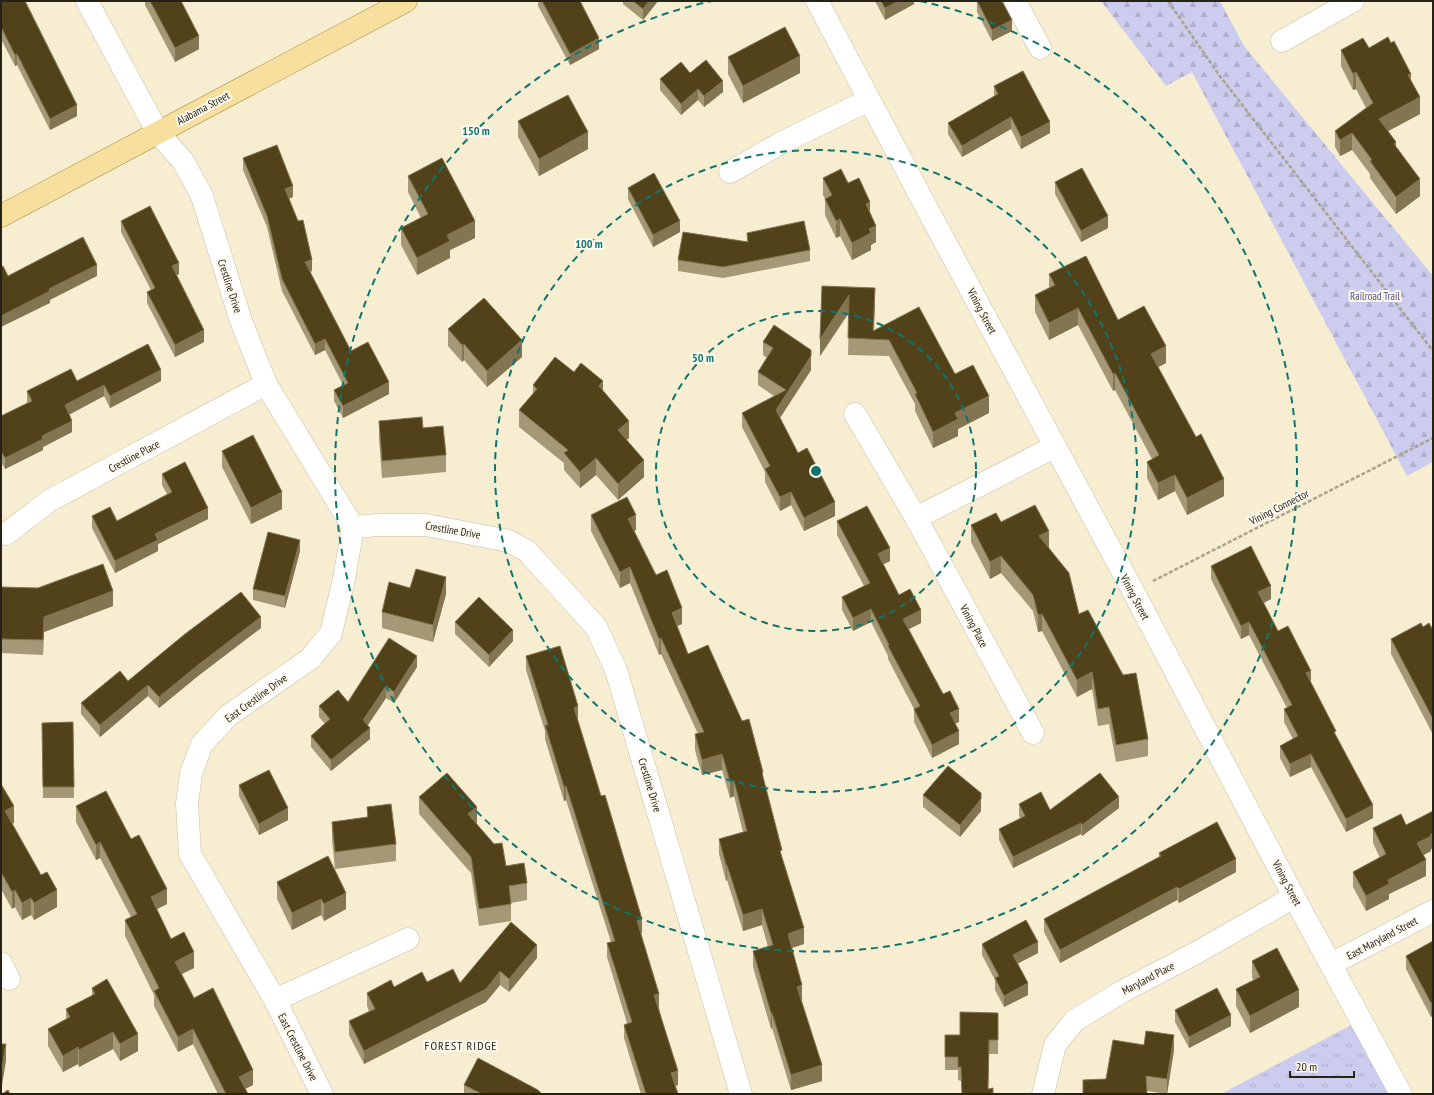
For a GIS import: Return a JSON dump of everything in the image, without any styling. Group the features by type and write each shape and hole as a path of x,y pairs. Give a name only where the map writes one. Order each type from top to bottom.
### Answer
{"main road":[{"name":"Alabama Street","path":"1,216 406,1"}],"street":[{"name":"Crestline Drive","path":"87,1 158,133 183,161 202,196 241,321 266,384 352,527 379,525 426,525 509,541 527,551 596,627 616,670 741,1094"},
{"name":"Vining Street","path":"817,1 1054,447 1133,591 1294,898 1401,1094"},
{"path":"1015,1 1040,48"},
{"path":"1282,41 1353,1"},
{"path":"730,172 781,143 869,100"},
{"name":"Crestline Place","path":"6,534 49,502 266,384"},
{"name":"Vining Place","path":"855,414 916,518 1033,733"},
{"path":"916,518 1054,447"},
{"name":"East Crestline Drive","path":"322,1094 275,1000 190,854 187,804 191,773 202,744 229,715 310,658 331,633 344,579 352,527"},
{"name":"Maryland Place","path":"1043,1094 1055,1045 1074,1021 1123,991 1196,953 1294,898"},
{"name":"East Maryland Street","path":"1331,964 1433,911"},
{"name":"East Crestline Drive","path":"275,1000 408,939"}],"path":[{"path":"1168,1 1219,75 1433,351"},
{"name":"Vining Connector","path":"1133,591 1433,438"}],"green space":[{"name":"Railroad Trail","path":"1101,1 1220,1 1244,46 1433,276 1433,462 1407,476 1192,72 1166,86"},
{"path":"1353,1024 1389,1094 1221,1094"}],"building":[{"path":"1,1 25,1 77,105 50,119 17,54 15,55 1,27"},
{"path":"150,1 181,1 199,36 175,48"},
{"path":"542,1 580,1 599,38 570,54"},
{"path":"633,1 649,1 643,9"},
{"path":"881,1 899,1 885,8"},
{"path":"977,1 1002,1 1012,20 992,30"},
{"path":"785,27 800,56 743,86 728,57"},
{"path":"1388,37 1391,43 1394,41 1411,74 1408,75 1420,97 1379,119 1396,142 1394,144 1420,179 1396,197 1352,133 1340,140 1335,131 1373,103 1356,72 1353,74 1341,50 1363,38 1369,48"},
{"path":"706,60 723,81 704,96 698,89 681,104 660,79 681,62 690,73"},
{"path":"1023,71 1050,122 1021,137 1011,117 962,146 948,123 998,94 994,86"},
{"path":"568,95 588,132 539,159 518,121"},
{"path":"277,145 293,186 285,189 298,221 303,220 312,260 305,262 351,351 368,342 389,382 343,406 334,390 348,383 325,339 315,344 282,279 267,216 243,158"},
{"path":"442,158 475,221 447,235 450,241 417,258 401,228 428,214 408,176"},
{"path":"1082,168 1108,216 1081,231 1055,182"},
{"path":"841,169 848,183 859,178 870,202 866,204 876,226 869,229 871,233 852,243 840,219 836,221 825,199 832,195 823,178"},
{"path":"654,173 680,221 653,235 628,188"},
{"path":"150,206 179,263 172,266 204,330 175,345 147,292 155,288 121,221"},
{"path":"804,221 810,250 723,267 678,260 683,232 748,242 747,233"},
{"path":"83,237 97,265 49,289 50,291 1,316 1,267 3,266 8,276"},
{"path":"1086,256 1118,320 1144,306 1166,346 1151,354 1196,437 1201,434 1224,479 1187,498 1175,475 1158,483 1147,462 1159,455 1078,308 1049,323 1035,295 1055,285 1049,274"},
{"path":"822,286 875,288 873,331 919,307 955,374 973,365 989,396 955,413 958,419 933,432 915,394 917,393 889,340 848,338 849,295 820,339"},
{"path":"484,298 522,340 487,371 464,344 462,345 448,329"},
{"path":"774,325 811,350 811,356 776,410 798,453 807,448 835,502 804,518 791,492 780,497 765,469 770,466 742,413 786,390 758,372 773,348 763,342"},
{"path":"148,344 161,370 110,396 104,385 65,405 72,421 42,436 43,439 5,458 1,451 1,416 32,401 27,391 71,369 77,381"},
{"path":"555,357 574,372 581,363 603,381 599,386 629,421 618,430 644,460 618,484 596,458 580,472 564,453 568,450 519,410 537,389 533,385"},
{"path":"422,417 423,428 443,426 446,455 382,461 379,421"},
{"path":"253,435 282,492 251,508 222,451"},
{"path":"185,462 208,508 155,534 158,540 115,561 92,516 110,507 117,521 172,492 162,474"},
{"path":"627,497 636,515 628,519 656,575 667,570 682,608 672,613 688,654 708,645 742,721 749,719 782,850 780,851 804,928 788,934 802,985 797,987 822,1065 791,1075 753,951 773,945 762,909 743,915 719,839 747,831 734,781 730,782 722,754 702,760 695,734 704,732 661,638 659,639 630,567 620,572 591,515"},
{"path":"1035,505 1049,531 1039,536 1069,573 1079,614 1088,610 1123,675 1136,673 1148,739 1116,745 1109,707 1098,709 1092,672 1077,680 1042,614 1038,615 1033,595 1001,556 990,562 971,525 996,513 1001,522"},
{"path":"867,506 890,548 878,554 899,595 910,589 921,610 903,619 943,694 950,691 959,709 950,713 959,731 932,745 914,709 920,706 888,646 889,645 871,609 853,618 842,597 870,583 837,521"},
{"path":"268,532 300,540 285,596 253,589"},
{"path":"1251,546 1271,586 1258,592 1278,631 1288,626 1311,671 1306,673 1336,731 1334,732 1373,805 1346,819 1311,754 1290,764 1280,746 1298,736 1284,709 1292,705 1249,622 1241,626 1211,566"},
{"path":"103,564 113,591 44,617 43,640 1,639 1,587 38,588"},
{"path":"416,569 446,577 433,625 382,612 389,582 410,588"},
{"path":"241,592 261,617 159,697 148,685 100,725 81,703 120,671 128,681 185,634"},
{"path":"479,597 513,630 489,655 455,622"},
{"path":"1421,623 1423,627 1429,623 1433,630 1433,719 1391,639"},
{"path":"389,638 417,656 394,692 386,686 363,720 370,728 331,760 311,736 330,719 319,706 338,690 348,702"},
{"path":"560,646 578,706 574,708 601,796 605,795 642,919 637,921 659,994 654,995 678,1071 671,1073 678,1094 646,1094 624,1025 632,1022 607,943 615,941 566,786 564,787 545,725 548,725 526,656"},
{"path":"73,722 74,787 43,787 42,723"},
{"path":"948,766 981,793 981,799 960,825 923,795"},
{"path":"269,770 288,808 259,824 239,785"},
{"path":"447,773 477,807 468,814 494,844 502,843 506,866 524,863 527,883 509,886 511,904 479,909 471,857 419,797"},
{"path":"1100,773 1119,797 1082,825 1081,823 1013,857 999,829 1025,816 1019,804 1041,792 1050,810"},
{"path":"1,784 14,806 5,811 41,875 47,872 57,890 34,903 31,898 22,903 15,890 12,892 1,872"},
{"path":"106,791 131,839 139,835 167,889 151,897 171,939 184,932 194,952 175,962 194,998 213,988 253,1070 239,1077 248,1094 226,1094 193,1029 178,1037 154,991 159,988 125,920 137,914 100,842 96,845 76,806"},
{"path":"391,804 396,844 335,852 332,822 368,817 367,807"},
{"path":"1433,811 1433,833 1430,835 1431,836 1417,843 1426,860 1388,880 1389,884 1366,896 1353,872 1386,854 1373,828 1401,814 1406,825"},
{"path":"1217,822 1236,859 1179,889 1177,887 1060,950 1044,919 1161,856 1159,853"},
{"path":"328,856 346,893 324,904 321,899 292,913 277,882"},
{"path":"1026,920 1038,942 1013,955 1028,983 1004,996 995,978 999,976 982,944"},
{"path":"511,922 537,945 509,979 500,971 486,989 364,1051 349,1021 375,1009 367,993 391,980 394,987 422,972 427,982 453,969 460,983"},
{"path":"1433,941 1433,1002 1431,1003 1406,956"},
{"path":"1277,948 1299,990 1250,1016 1236,989 1260,977 1252,961"},
{"path":"107,979 138,1034 120,1044 113,1032 79,1050 78,1047 63,1056 48,1029 70,1017 66,1009 95,994 92,988"},
{"path":"1217,988 1231,1015 1189,1037 1175,1010"},
{"path":"960,1012 998,1013 998,1040 989,1040 988,1089 993,1088 993,1094 962,1094 961,1067 958,1067 958,1057 945,1057 945,1035 960,1035"},
{"path":"1146,1031 1174,1035 1167,1079 1146,1076 1147,1094 1083,1094 1083,1080 1106,1079 1113,1040 1144,1045"},
{"path":"1,1044 6,1044 1,1074"},
{"path":"478,1058 538,1090 542,1094 482,1094 464,1085"},
{"path":"8,1090 10,1094 2,1094"}],"district":[{"name":"FOREST RIDGE","path":"461,1046"}]}
